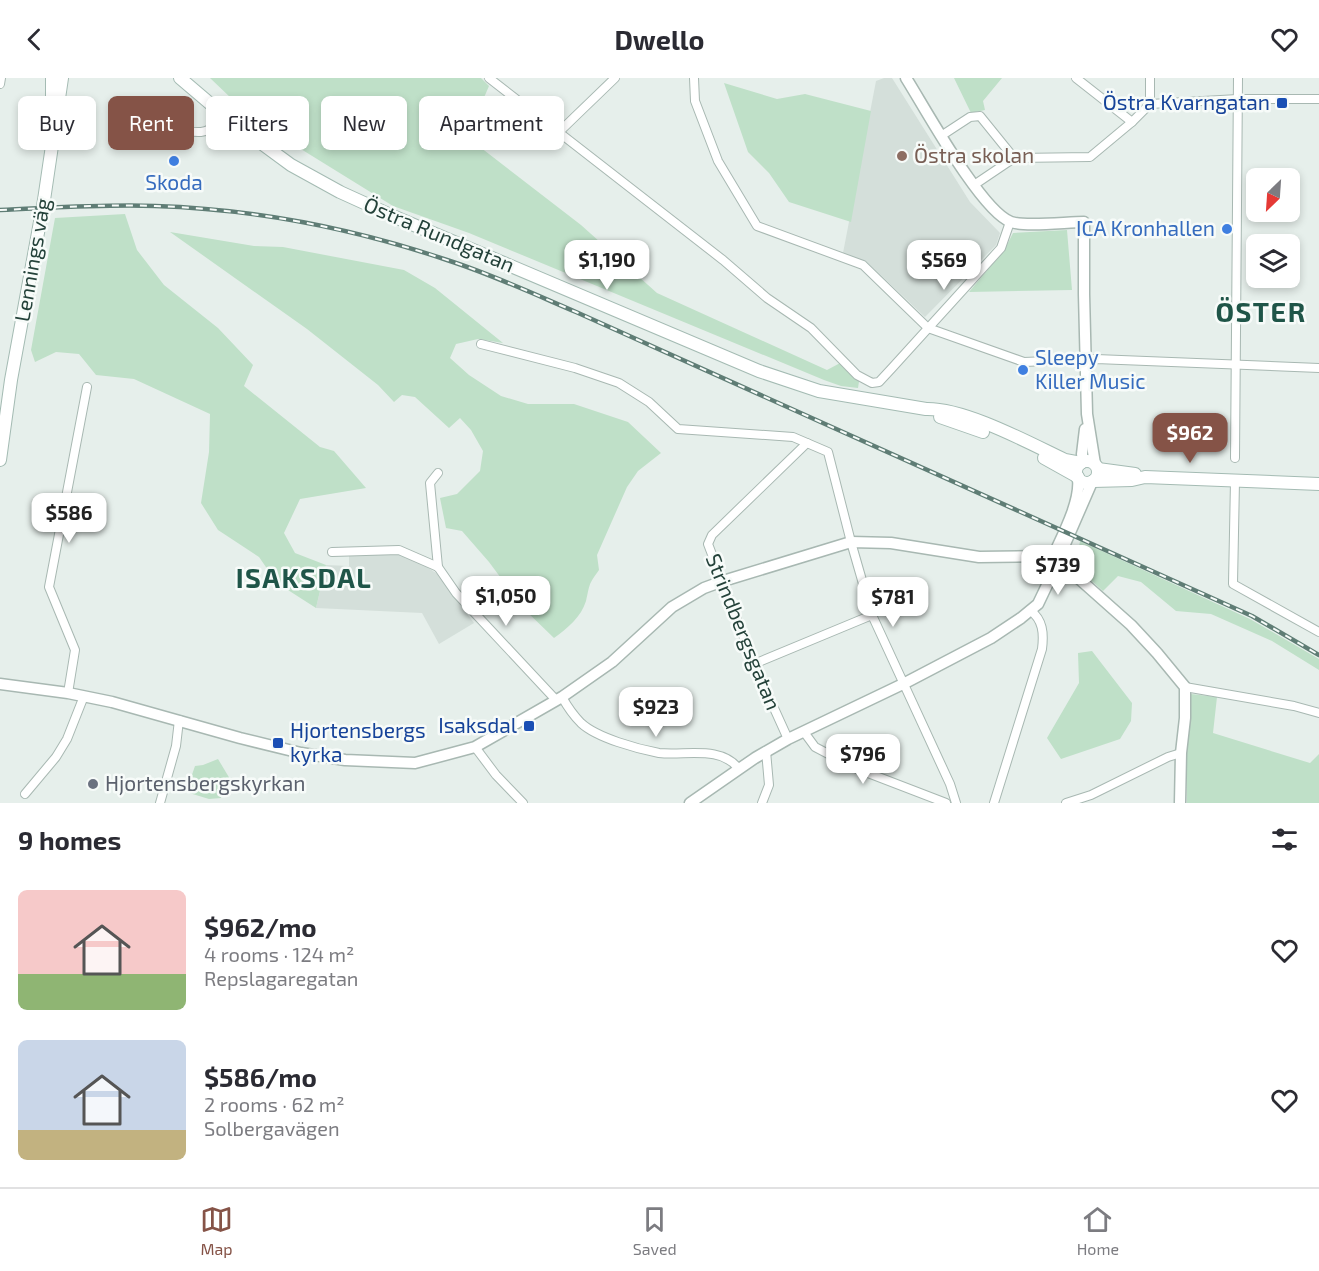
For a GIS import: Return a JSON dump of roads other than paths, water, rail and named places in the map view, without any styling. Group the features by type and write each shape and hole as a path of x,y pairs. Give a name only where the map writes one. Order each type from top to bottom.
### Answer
{"main road":[{"name":"Lennings väg","path":"54,78 54,96"},
{"name":"Lennings väg","path":"59,96 62,78"},
{"path":"64,96 67,78"},
{"name":"Östra Rundgatan","path":"180,78 206,100"},
{"name":"Lennings väg","path":"0,460 5,379 32,271 51,150"},
{"name":"Östra Rundgatan","path":"271,150 291,165 395,218 759,371 819,391 926,409 939,409 961,415 1065,460 1133,472 1145,477"},
{"name":"Östra Rundgatan","path":"926,409 938,416 1039,455 1078,478"},
{"path":"1092,482 1097,476 1089,464 1077,468 1078,478 1083,482 1092,482 1132,480 1145,477 1319,484"}],"street":[{"path":"0,84 1,78"},
{"path":"564,127 615,78"},
{"path":"694,78 695,101 718,161 757,226 863,265 928,328 1024,362 1087,360 1319,368"},
{"path":"906,78 974,185 997,212 1010,222 1084,222 1087,414 1082,454 1089,464"},
{"path":"1076,78 1132,122"},
{"path":"1150,78 1150,104"},
{"path":"1235,458 1238,78"},
{"path":"491,79 512,96"},
{"path":"974,185 1014,158 1090,158 1150,104 1238,99 1319,99"},
{"path":"941,136 970,117 980,116 1014,158"},
{"path":"564,138 723,260 767,298 811,328 833,353 864,381 872,383 879,381 892,368 1001,248 1010,222"},
{"path":"481,344 575,368 619,383 650,402 678,429 794,437 828,452 872,615 950,783 956,803"},
{"path":"68,693 75,650 49,587 87,387"},
{"name":"Strindbergsgatan","path":"788,739 754,664 708,548 710,538 807,443"},
{"path":"438,473 430,483 438,567 456,592 582,724 620,744 661,753 716,754 728,758 739,769"},
{"path":"1056,559 1079,488 1078,478"},
{"path":"1235,481 1233,584 1319,632"},
{"path":"690,803 766,751 991,638 1030,610 1092,482"},
{"path":"0,684 84,696 301,753 345,760 415,763 475,747 559,699 612,662 672,607 704,588 723,581 851,542 891,543 979,557 1042,556 1056,559 1131,625 1158,652 1185,687 1180,803"},
{"path":"332,552 399,550 438,567"},
{"path":"993,803 1042,649 1043,626 1036,614 1030,610"},
{"path":"754,664 872,615"},
{"path":"1185,687 1319,712"},
{"path":"25,794 67,740 84,696"},
{"path":"160,803 176,746 180,720"},
{"path":"804,732 815,747 855,768 946,803"},
{"path":"475,747 495,775 523,803"},
{"path":"762,803 769,785 766,751"},
{"path":"1066,803 1091,795 1168,757 1181,753"}],"railway":[{"path":"0,210 136,206 230,211 341,230 450,261 576,312 1252,616 1319,655"}],"place":[{"name":"Östra Kvarngatan","path":"1282,103"},
{"name":"Östra skolan","path":"902,156"},
{"name":"Skoda","path":"174,161"},
{"name":"ICA Kronhallen","path":"1227,229"},
{"name":"Sleepy Killer Music","path":"1023,370"},
{"name":"Isaksdal","path":"529,726"},
{"name":"Hjortensbergs kyrka","path":"278,743"},
{"name":"Hjortensbergskyrkan","path":"93,784"}],"district":[{"name":"ÖSTER","path":"1261,313"},
{"name":"ISAKSDAL","path":"304,579"}]}
